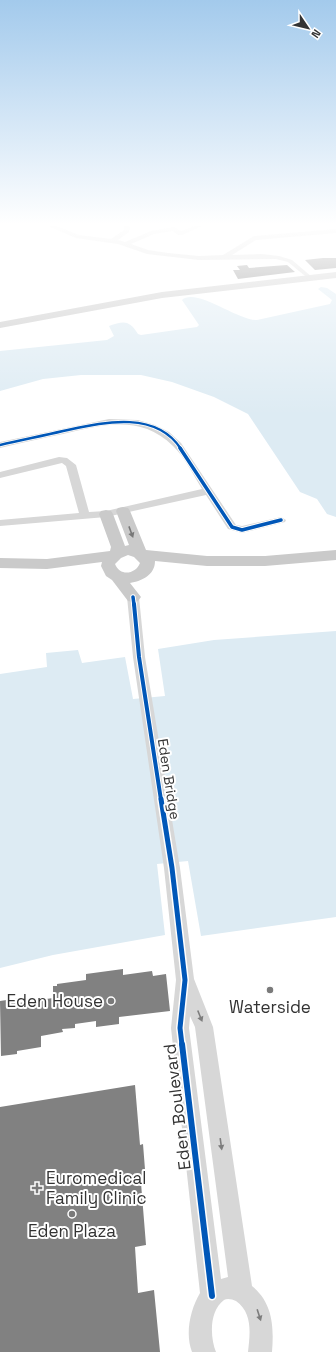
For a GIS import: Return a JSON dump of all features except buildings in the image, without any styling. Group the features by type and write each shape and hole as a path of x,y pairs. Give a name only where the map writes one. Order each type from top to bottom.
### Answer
{"main road":[{"path":"0,326 162,295 213,289"},
{"path":"106,514 118,547 108,564 114,574 133,596 148,562 141,554 123,511"},
{"path":"47,564 115,554 128,550 141,554 207,562"},
{"path":"0,563 47,564 114,574 126,578 143,572 207,562 265,561 336,555"}],"street":[{"path":"0,445 95,423 126,421 143,424 168,435 178,445 230,524 237,529 242,530 281,520"},
{"path":"0,475 59,460 68,462 71,465 85,516"},
{"path":"0,523 106,514 208,491"},
{"name":"Eden Bridge","path":"133,596 145,693 172,868"},
{"name":"Eden Boulevard","path":"172,868 185,980 180,1028 212,1296"},
{"name":"Eden Boulevard","path":"185,980 204,1027 241,1290"},
{"path":"204,1352 200,1329 203,1310 212,1296 221,1289 231,1288 241,1290 251,1298 258,1310 263,1326 263,1340 260,1352"}],"shaded area":[{"path":"318,289 329,289 336,294 336,517 327,514 317,499 300,492 248,414 214,397 172,382 141,375 81,375 43,379 0,391 0,351 107,340 114,336 109,326 119,323 129,324 138,334 141,335 197,327 199,325 182,300 188,297 207,301 249,319 257,320 330,304 332,300"},
{"path":"336,631 336,917 201,936 188,861 157,864 165,935 53,955 0,968 0,674 47,667 46,653 78,650 82,663 125,657 133,699 165,696 158,649 214,640"}],"cycle path":[{"path":"0,445 94,424 109,422 138,423 152,427 165,434 178,445 232,527 242,530 281,520"},
{"path":"133,597 139,657 172,868 185,980 180,1028 212,1296"}],"place":[{"name":"Waterside","path":"270,990"},
{"name":"Eden House","path":"111,1001"},
{"name":"Euromedical Family Clinic","path":"37,1188"},
{"name":"Eden Plaza","path":"72,1214"}]}
